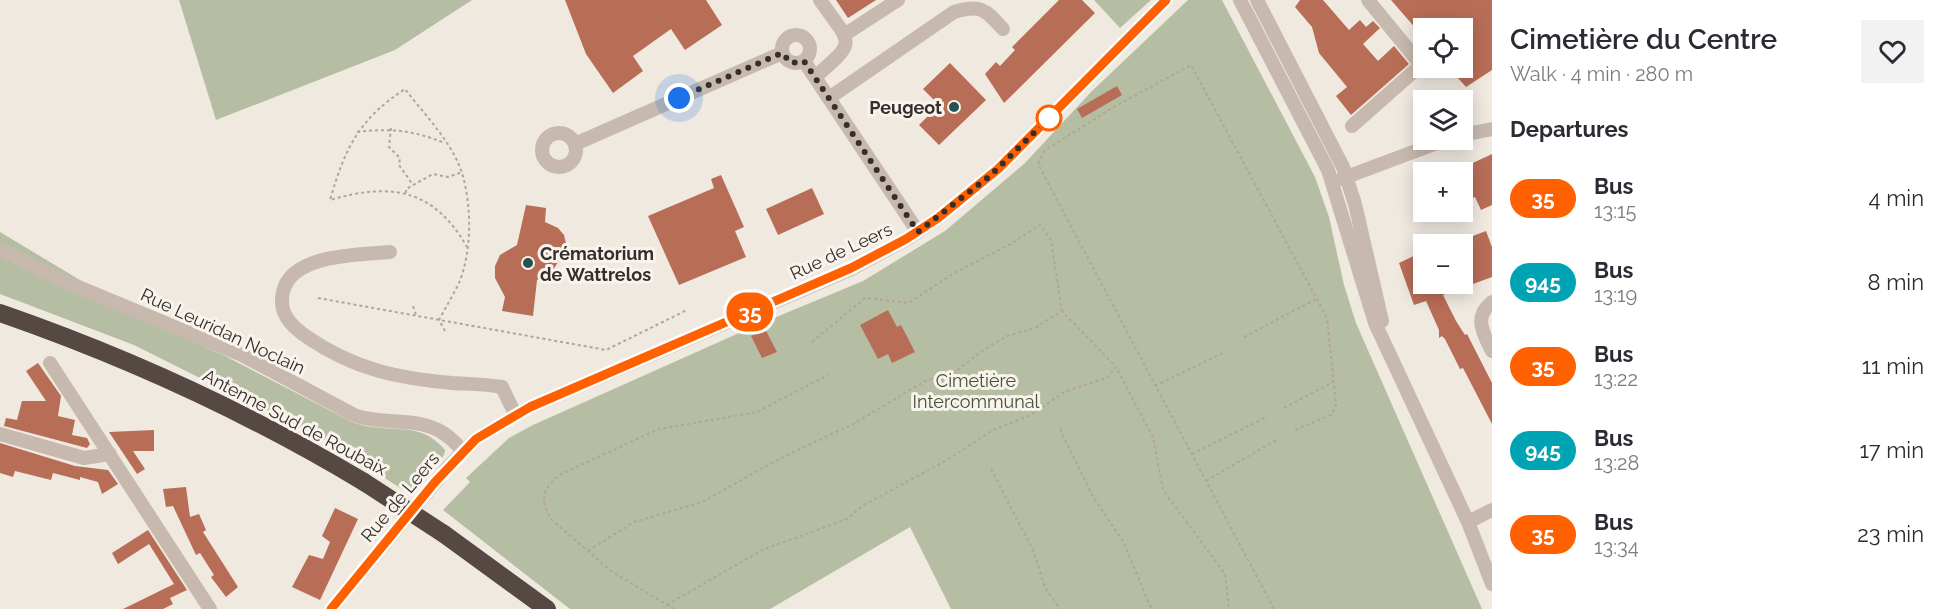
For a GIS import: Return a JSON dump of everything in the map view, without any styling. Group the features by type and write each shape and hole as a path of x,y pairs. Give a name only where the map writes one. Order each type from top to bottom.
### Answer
{"highway":[{"name":"Antenne Sud de Roubaix","path":"0,313 177,383 291,440 364,482 444,534 547,609"}],"street":[{"path":"815,77 846,50 844,35 820,0"},
{"path":"844,35 898,0"},
{"name":"Rue de Leers","path":"332,609 464,451 490,429 515,414 858,266 918,232 1004,163 1166,0"},
{"path":"1240,0 1333,182 1369,308 1468,522 1492,584"},
{"path":"1257,0 1333,144 1347,176 1381,317 1404,382"},
{"path":"1352,126 1421,65 1368,0"},
{"path":"829,98 954,12 971,7 986,10 1003,29"},
{"path":"798,35 809,44 810,53 804,61 791,63 782,53 785,40 798,35"},
{"path":"575,144 782,53"},
{"path":"804,61 918,232"},
{"path":"1473,133 1492,129"},
{"path":"1333,182 1418,150"},
{"name":"Rue Leuridan Noclain","path":"0,249 59,279 242,355 354,415 373,420 431,427 444,433 464,451"},
{"path":"390,252 320,261 298,269 286,281 282,295 283,313 289,323 325,350 385,375 502,387 515,414"},
{"path":"1492,302 1483,311 1480,322 1492,351"},
{"path":"51,363 210,609"},
{"path":"0,434 84,458 110,454"},
{"path":"1468,522 1492,510"},
{"path":"1468,522 1492,567"}],"path":[{"path":"1274,609 1038,164 1044,151 1112,108 1191,65 1327,318 1336,405 1331,415 1295,429"},
{"path":"440,320 459,281 467,247 469,213 462,172 447,144 405,89 379,106 356,132 341,162 330,200 381,190 406,193 435,208 454,225 467,247"},
{"path":"391,128 389,147 400,158 399,165 413,185"},
{"path":"356,132 391,128 417,133 447,144"},
{"path":"406,193 406,189 433,174 448,177 462,172"},
{"path":"812,342 865,298 909,303 954,273 1009,245 1040,225 1051,240 1062,311 1116,367 1153,437 1163,490 1225,574 1229,609"},
{"path":"318,298 606,350 687,310"},
{"path":"1244,337 1317,299"},
{"path":"413,306 417,316"},
{"path":"588,551 634,522 702,502 781,458 853,424 927,380 951,375 999,341 1035,328 1062,311"},
{"path":"440,320 445,331"},
{"path":"1155,386 1225,352"},
{"path":"667,605 762,550 847,519 862,506 947,460 993,430 1030,415 1064,392 1108,377 1116,367"},
{"path":"675,609 611,571 552,520 545,509 543,496 545,487 559,476 659,429 758,412 828,375"},
{"path":"1284,408 1333,382"},
{"path":"1192,454 1265,418"},
{"path":"1060,429 1092,495 1124,543 1150,606 1154,609"},
{"path":"1206,481 1276,440"},
{"path":"991,469 1034,552 1045,588 1060,609"}],"green space":[{"path":"179,0 472,0 395,50 216,120"},
{"path":"1094,0 1151,0 1120,28"},
{"name":"Cimetière Intercommunal","path":"1188,0 1222,0 1315,177 1329,217 1344,285 1356,323 1482,609 951,609 910,527 770,609 570,609 443,510 470,482 466,478 509,438 533,425 757,325 863,281 945,231 1025,163 1091,92"},
{"path":"0,232 153,324 225,356 352,422 425,434 445,450 444,455 411,495 334,445 134,345 0,294"}],"building":[{"path":"565,0 706,0 722,25 685,50 671,29 633,56 643,71 613,93 586,54"},
{"path":"836,0 876,0 848,18"},
{"path":"1059,0 1082,0 1095,13 1004,103 985,74 996,62 1000,66 1015,50 1012,47"},
{"path":"1300,0 1323,0 1349,30 1360,20 1366,27 1373,21 1380,28 1363,44 1378,61 1394,46 1409,64 1351,115 1336,96 1347,87 1319,53 1312,27 1295,7"},
{"path":"1391,0 1492,0 1492,70 1466,87 1458,78 1473,78 1473,18 1413,18 1413,25"},
{"path":"950,63 986,100 939,145 919,125 939,105 923,89"},
{"path":"1117,86 1122,95 1082,118 1077,109"},
{"path":"1492,154 1492,205 1481,210 1475,197 1473,198 1473,163"},
{"path":"721,175 744,227 735,231 746,257 679,285 648,216 714,188 711,179"},
{"path":"812,188 824,214 778,235 766,209"},
{"name":"Crématorium de Wattrelos","path":"526,205 546,208 545,222 558,228 564,235 568,252 564,252 552,272 537,280 533,316 502,311 505,297 495,278 495,266 500,255 517,245"},
{"path":"1486,231 1492,247 1492,277 1473,284 1473,236"},
{"path":"1413,256 1413,294 1446,294 1443,295 1456,321 1465,335 1467,334 1492,383 1492,424 1463,368 1460,369 1445,339 1442,336 1439,338 1439,330 1426,301 1414,305 1399,263"},
{"path":"888,310 897,327 901,325 915,352 892,363 888,354 878,359 860,325"},
{"path":"765,329 777,352 762,358 751,336"},
{"path":"38,363 61,396 58,416 75,420 72,435 87,438 90,444 87,448 4,426 6,418 17,420 22,401 46,401 26,371"},
{"path":"154,430 154,451 133,451 145,469 137,474 109,432"},
{"path":"0,443 75,466 108,470 118,484 102,494 98,482 80,477 80,480 53,473 51,480 15,471 13,477 0,473"},
{"path":"186,487 190,517 199,514 206,530 203,532 238,587 226,597 211,577 214,575 200,553 196,555 173,506 166,507 163,489"},
{"path":"335,508 358,519 320,600 292,587 309,555 323,559 330,542 322,536"},
{"path":"148,530 187,590 170,598 173,604 163,609 123,609 174,584 149,544 118,564 112,553"}],"bus line":[{"name":"35","path":"331,609 435,482 476,439 530,407 851,268 906,239 938,218 998,169 1166,0"}],"place":[{"name":"Peugeot","path":"954,107"},
{"name":"Crématorium de Wattrelos","path":"528,263"}],"route":[{"path":"679,98 782,53 791,63 804,61 918,232 991,175 1051,116 1049,118"}]}
